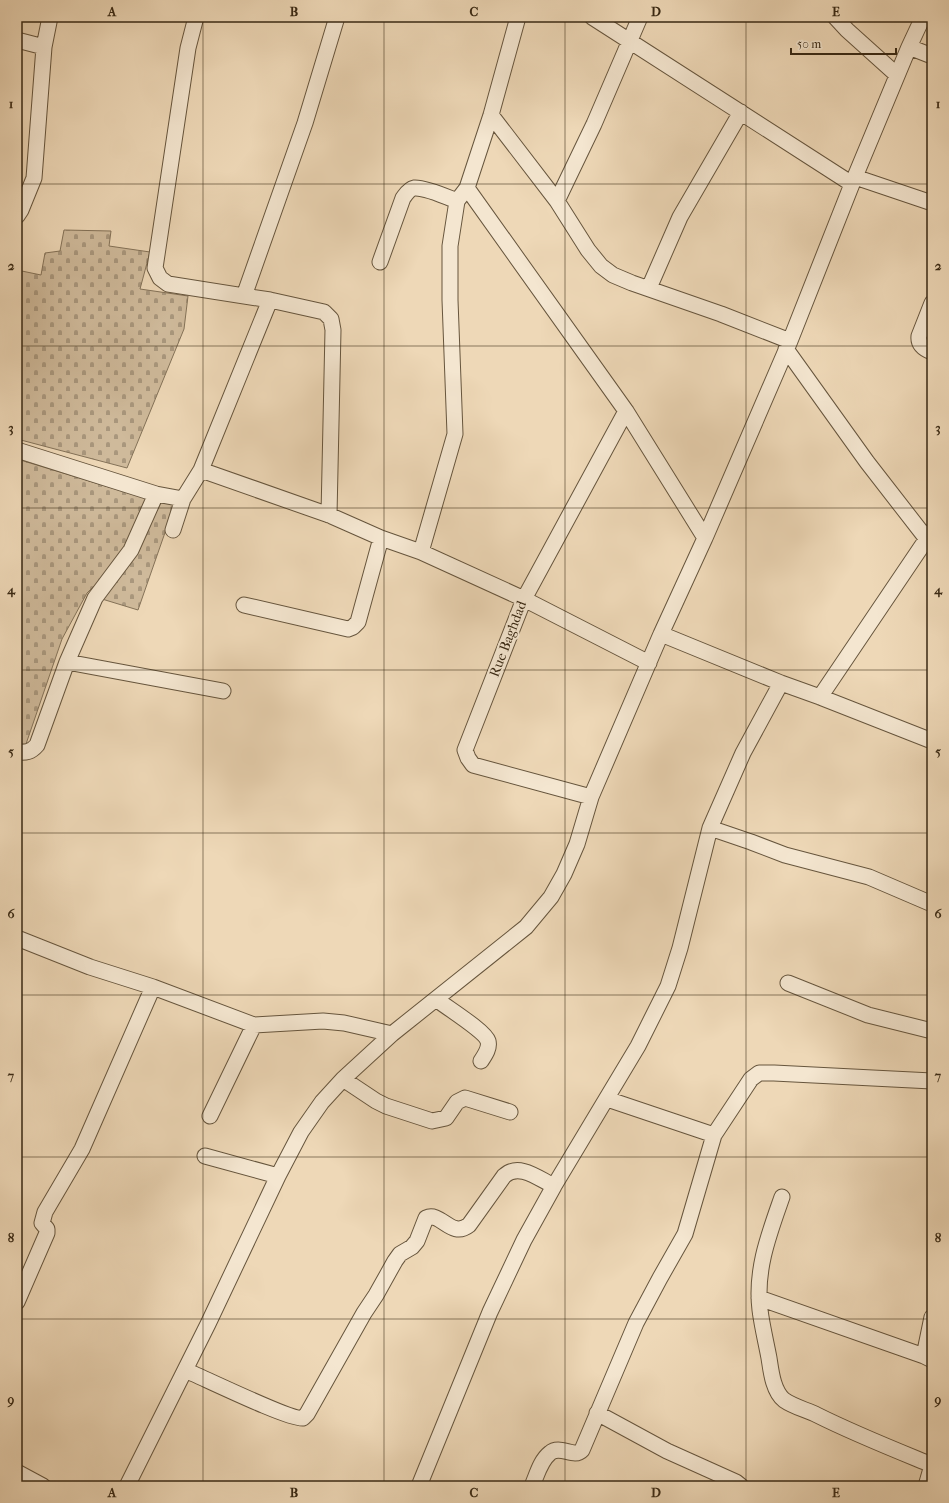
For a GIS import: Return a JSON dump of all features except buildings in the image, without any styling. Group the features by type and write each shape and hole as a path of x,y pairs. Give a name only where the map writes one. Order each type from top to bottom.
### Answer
{"street":[{"path":"18,211 34,178 44,47 50,17"},
{"path":"196,17 188,48 155,268 160,278 168,284 270,300 324,312 331,319 333,330 329,514"},
{"path":"244,296 305,122 337,17"},
{"path":"421,552 455,434 450,300 450,246 457,201 467,188 491,115 518,17"},
{"path":"592,17 741,112 853,180 932,203"},
{"path":"557,201 594,124 640,17"},
{"path":"835,17 846,30 897,75"},
{"path":"127,1486 185,1370 278,1176 301,1132 322,1102 343,1079 392,1034 526,927 551,897 564,874 577,844 590,797 661,634 705,538 788,345 853,180 909,47 924,17"},
{"path":"17,40 44,47"},
{"path":"909,47 932,56"},
{"path":"649,288 680,217 741,112"},
{"path":"491,115 557,201 588,250 601,266 623,280 720,314 788,345 867,462 929,535 820,697"},
{"path":"380,262 403,198 407,192 413,188 420,188 457,201"},
{"path":"467,188 626,411 705,538"},
{"path":"174,530 183,499 201,470 270,300"},
{"path":"932,303 918,336 918,340 922,347 932,352"},
{"name":"Rue Baghdad","path":"590,797 473,764 468,758 465,750 524,599 626,411"},
{"path":"17,450 156,494 183,499"},
{"path":"201,470 329,514 381,538 421,552 524,599 649,663"},
{"path":"17,752 27,752 37,745 67,662 95,598 131,550 156,494"},
{"path":"244,605 348,629 353,627 358,622 381,538"},
{"path":"661,634 781,683 932,741"},
{"path":"67,662 223,691"},
{"path":"419,1486 490,1312 524,1240 554,1186 638,1046 668,986 680,948 710,828 742,753 781,683"},
{"path":"710,828 785,855 869,877 932,904"},
{"path":"17,938 90,967 153,987 254,1024 323,1021 344,1023 392,1034"},
{"path":"788,983 868,1015 932,1031"},
{"path":"17,1302 48,1233 42,1224 45,1212 82,1149 153,987"},
{"path":"436,1000 473,1026 487,1038 488,1050 481,1061"},
{"path":"210,1116 254,1024"},
{"path":"532,1486 542,1463 554,1450 559,1449 576,1453 580,1452 636,1323 685,1234 714,1135 751,1079 759,1073 932,1081"},
{"path":"343,1079 386,1106 432,1121 446,1118 457,1102 465,1098 510,1112"},
{"path":"607,1098 714,1135"},
{"path":"205,1156 278,1176"},
{"path":"185,1370 279,1412 296,1418 303,1418 307,1414 395,1261 400,1254 412,1247 417,1241 426,1218 431,1216 456,1229 464,1228 469,1225 504,1176 516,1170 521,1170 554,1186"},
{"path":"782,1197 765,1246 760,1277 759,1298 771,1372 776,1387 784,1399 857,1434 932,1465 926,1486"},
{"path":"759,1298 928,1358 932,1317"},
{"path":"597,1413 667,1451 737,1485"},
{"path":"17,1472 43,1486"}],"green space":[{"path":"64,230 111,231 109,246 150,252 140,289 188,296 184,329 127,468 17,439 17,270 41,275 45,253 60,251"},
{"path":"17,459 148,499 122,558 87,593 62,639 26,744 17,744"},
{"path":"161,503 175,504 138,610 102,599 133,555"}]}
